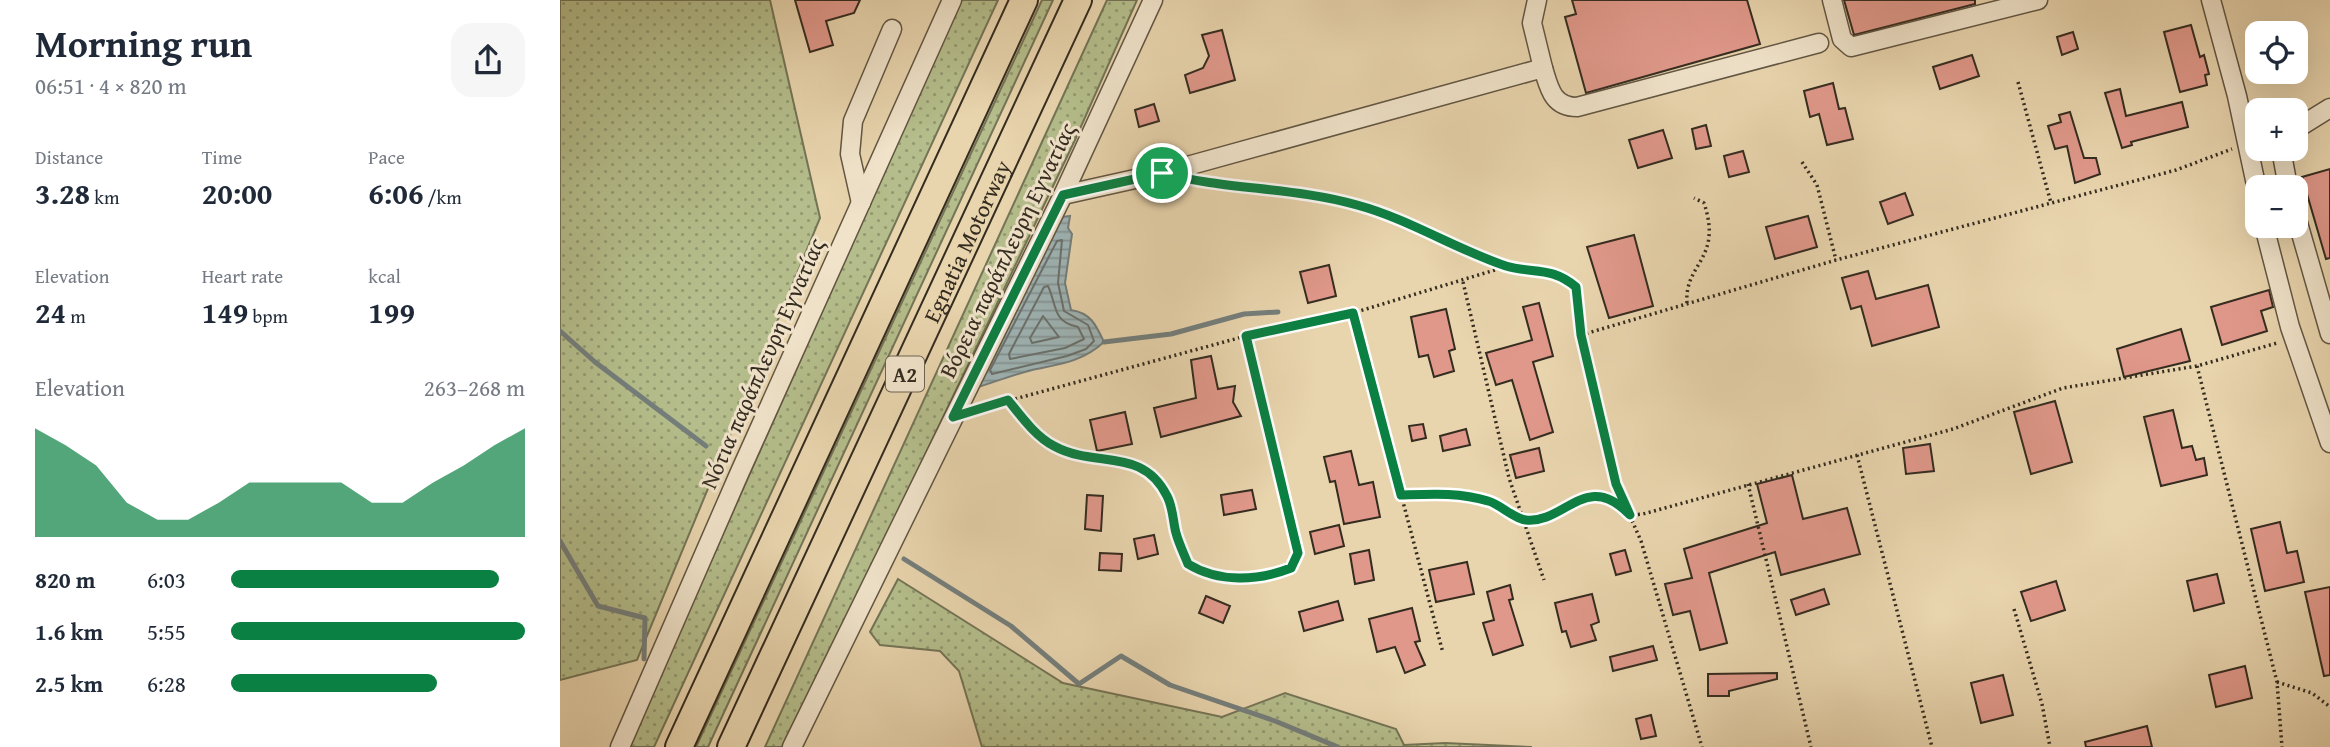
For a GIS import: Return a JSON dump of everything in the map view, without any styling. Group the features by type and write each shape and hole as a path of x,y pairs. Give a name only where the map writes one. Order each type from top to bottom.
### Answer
{"highway":[{"name":"Egnatia Motorway","path":"679,747 1024,0"},
{"name":"Egnatia Motorway","path":"731,747 1078,0"}],"street":[{"name":"Νότια παράπλευρη Εγνατίας","path":"620,747 952,0"},
{"name":"Βόρεια παράπλευρη Εγνατίας","path":"793,747 1063,195 1153,0"},
{"path":"1537,0 1532,23 1543,68 1554,98 1566,107 1577,107 1819,43"},
{"path":"1832,0 1842,39 1851,47 2038,0"},
{"path":"2211,0 2245,136"},
{"path":"860,203 850,154 853,121 892,29"},
{"path":"1063,195 1162,173 1543,68"},
{"path":"2308,122 2330,108"},
{"path":"2267,238 2290,327 2330,443"},
{"path":"2302,238 2330,334"}],"path":[{"path":"2018,82 2050,203"},
{"path":"1581,335 1836,260 2176,170 2245,145"},
{"path":"1802,162 1817,186 1836,260"},
{"path":"1162,173 1199,183 1241,185 1356,204 1508,266 1553,273 1576,287 1581,335 1616,484 1641,541 1702,747"},
{"path":"1687,303 1687,288 1711,242 1710,221 1704,203 1694,198"},
{"path":"953,417 1246,336 1353,313 1463,282 1508,266"},
{"path":"1463,282 1509,478 1544,580"},
{"path":"1353,313 1443,653"},
{"path":"1008,400 1028,425 1053,446 1091,459 1138,464 1152,474 1168,497 1176,535 1188,564 1220,579 1274,575 1291,568 1298,553 1246,336"},
{"path":"1630,515 1953,429 2063,388 2197,366 2296,338"},
{"path":"2197,366 2277,682 2282,747"},
{"path":"1857,455 1932,747"},
{"path":"1748,484 1811,747"},
{"path":"1401,495 1466,495 1507,508 1524,520 1544,518 1577,498 1598,498 1618,503 1630,515"},
{"path":"2014,608 2042,704 2050,747"},
{"path":"2277,682 2312,693 2330,707"}],"green space":[{"path":"560,0 770,0 820,218 637,660 560,680"},
{"path":"961,0 998,0 654,747 628,747"},
{"path":"1042,0 1053,0 708,747 696,747"},
{"path":"1107,0 1137,0 1075,140 786,747 765,747"},
{"path":"898,579 1063,683 1222,717 1285,693 1396,729 1404,745 1445,743 1532,747 982,747 959,671 940,651 880,645 870,632"}],"water":[{"path":"1070,216 1068,228 1072,234 1065,283 1071,310 1088,317 1104,342 1096,349 1070,361 972,389 1063,217"}],"building":[{"path":"795,0 860,0 854,13 826,21 833,45 810,52"},
{"path":"1572,0 1747,0 1760,44 1586,93 1565,17 1576,14"},
{"path":"1844,0 1975,0 1975,4 1854,35"},
{"path":"2191,25 2200,57 2204,55 2209,74 2205,75 2207,85 2180,92 2164,32"},
{"path":"1222,30 1235,80 1190,93 1185,75 1203,68 1209,56 1202,35"},
{"path":"2073,32 2078,49 2062,55 2057,37"},
{"path":"1972,55 1979,76 1940,89 1933,67"},
{"path":"1833,83 1839,109 1845,108 1853,139 1827,145 1819,114 1810,117 1804,91"},
{"path":"2120,89 2126,116 2182,102 2188,127 2131,142 2132,145 2122,148 2105,93"},
{"path":"1154,104 1159,121 1139,127 1135,110"},
{"path":"2070,112 2084,158 2096,158 2100,174 2075,183 2067,146 2055,149 2048,126 2061,122 2059,115"},
{"path":"1706,125 1711,146 1696,149 1692,129"},
{"path":"1663,130 1672,158 1638,168 1629,140"},
{"path":"1743,151 1749,172 1729,177 1724,156"},
{"path":"2330,169 2330,258 2326,259 2308,198 2308,175"},
{"path":"1905,193 1913,215 1888,224 1880,202"},
{"path":"1808,216 1817,247 1775,259 1766,227"},
{"path":"1634,235 1653,306 1609,318 1587,247"},
{"path":"1329,265 1336,296 1308,303 1300,272"},
{"path":"1868,271 1876,299 1928,285 1939,327 1872,346 1861,306 1851,309 1842,278"},
{"path":"2269,290 2273,307 2261,311 2267,331 2222,345 2211,307"},
{"path":"1539,303 1553,356 1533,362 1553,432 1530,440 1512,380 1496,385 1486,353 1532,340 1523,307"},
{"path":"1446,309 1455,349 1449,351 1454,371 1434,377 1428,355 1419,357 1411,317"},
{"path":"2181,329 2190,361 2124,377 2117,349"},
{"path":"1211,356 1218,389 1235,386 1233,402 1241,416 1161,437 1154,408 1196,398 1191,360"},
{"path":"2055,401 2072,462 2031,474 2014,412"},
{"path":"2173,410 2182,448 2192,446 2196,460 2204,458 2207,475 2161,486 2144,417"},
{"path":"1125,412 1132,444 1097,451 1090,420"},
{"path":"1423,424 1426,438 1412,441 1409,426"},
{"path":"1466,429 1470,445 1443,451 1440,436"},
{"path":"1930,444 1934,471 1906,474 1903,448"},
{"path":"1539,448 1544,471 1516,478 1510,455"},
{"path":"1351,451 1359,485 1373,482 1380,517 1344,524 1335,481 1330,482 1324,457"},
{"path":"1792,475 1803,519 1847,508 1860,554 1781,575 1775,552 1709,573 1727,643 1700,650 1690,611 1673,615 1665,584 1692,578 1684,549 1767,523 1757,484"},
{"path":"1252,490 1256,509 1224,515 1221,495"},
{"path":"1087,495 1103,496 1101,531 1085,529"},
{"path":"2280,522 2287,553 2297,551 2304,582 2265,591 2251,529"},
{"path":"1339,525 1344,546 1315,554 1310,532"},
{"path":"1154,535 1158,554 1138,559 1134,539"},
{"path":"1369,550 1374,580 1355,584 1350,554"},
{"path":"1625,550 1631,571 1616,575 1610,554"},
{"path":"1100,553 1122,554 1121,571 1099,570"},
{"path":"1467,562 1474,594 1436,602 1429,570"},
{"path":"2217,574 2224,603 2194,611 2187,581"},
{"path":"2056,581 2065,610 2031,621 2021,592"},
{"path":"1510,585 1513,599 1509,600 1523,645 1493,655 1483,623 1494,620 1487,592"},
{"path":"2330,587 2330,675 2324,676 2305,592"},
{"path":"1824,589 1829,604 1796,615 1791,600"},
{"path":"1592,594 1599,622 1591,625 1596,640 1571,647 1566,631 1562,632 1555,603"},
{"path":"1206,596 1230,606 1223,623 1199,613"},
{"path":"1338,601 1343,620 1304,631 1299,612"},
{"path":"1412,608 1420,641 1415,642 1425,665 1405,673 1395,647 1377,652 1369,619"},
{"path":"1653,646 1657,660 1613,671 1610,657"},
{"path":"2245,666 2252,698 2216,707 2209,675"},
{"path":"1777,673 1777,679 1729,691 1729,696 1708,696 1708,674"},
{"path":"2003,675 2013,715 1981,723 1971,683"},
{"path":"1651,715 1656,736 1641,739 1636,719"},
{"path":"2147,726 2152,747 2086,747 2085,742"}],"waterway":[{"path":"1104,342 1171,334 1244,314 1278,312"},
{"path":"560,331 595,362 706,446"},
{"path":"560,541 598,606 645,618 644,659"},
{"path":"904,559 1011,626 1079,684 1121,656 1170,685 1275,721 1338,747"}],"route":[{"path":"1162,173 1199,183 1241,185 1356,204 1508,266 1544,270 1562,276 1576,287 1581,335 1616,484 1630,515 1618,503 1598,498 1577,498 1544,518 1524,520 1507,508 1466,495 1401,495 1353,313 1246,336 1298,553 1291,568 1274,575 1220,579 1202,573 1188,564 1176,535 1168,497 1152,474 1138,464 1091,459 1053,446 1028,425 1008,400 953,417 1063,195 1162,173"}]}
